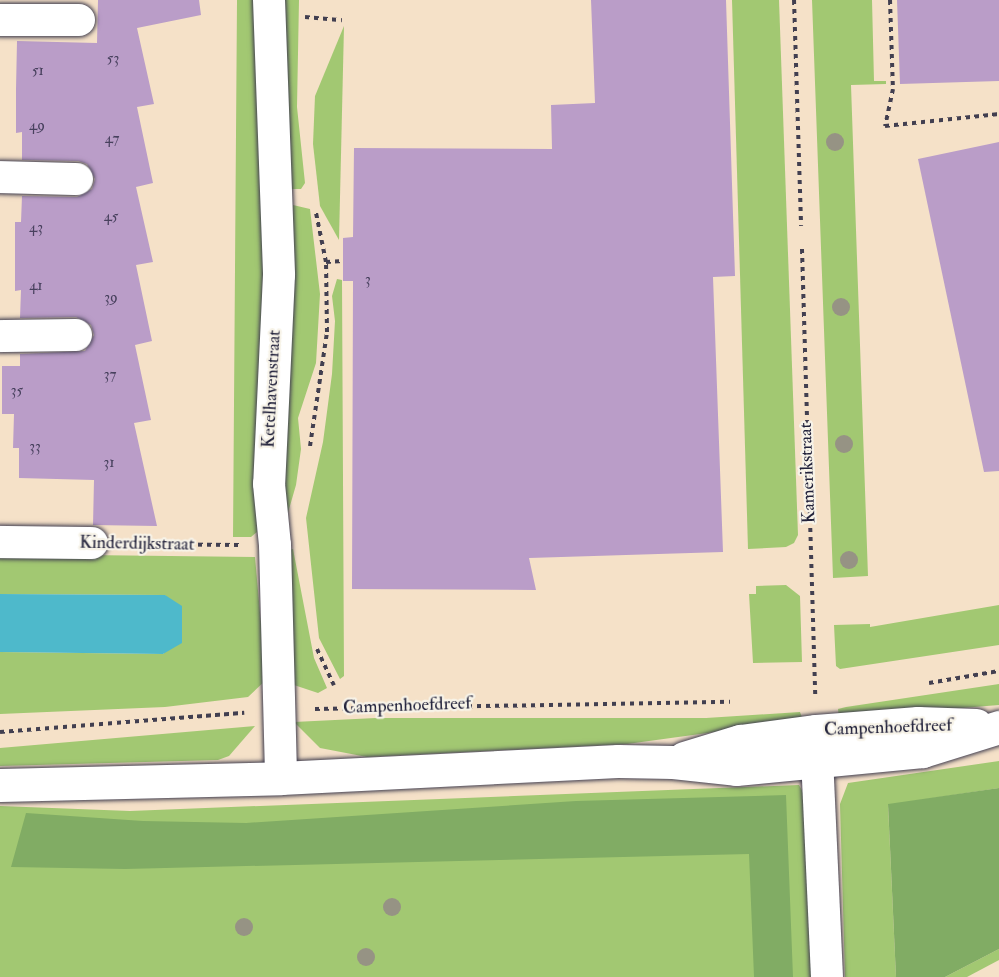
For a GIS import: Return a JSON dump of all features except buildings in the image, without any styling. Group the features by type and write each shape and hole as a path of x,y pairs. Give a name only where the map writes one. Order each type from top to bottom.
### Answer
{"street":[{"name":"Ketelhavenstraat","path":"268,0 279,275 269,484 275,545 281,778"},
{"path":"0,20 79,20"},
{"path":"0,177 77,179"},
{"path":"0,336 76,335"},
{"name":"Kinderdijkstraat","path":"0,542 92,543"},
{"name":"Campenhoefdreef","path":"673,762 740,741 816,731 918,723 999,726"},
{"name":"Campenhoefdreef","path":"0,785 281,778 673,762 736,769 817,763 922,751 999,726"},
{"path":"816,731 827,977"}],"path":[{"path":"794,0 801,226"},
{"path":"890,0 893,89 885,126 999,114"},
{"path":"304,17 342,20"},
{"name":"Kamerikstraat","path":"802,249 815,696"},
{"path":"326,262 343,261"},
{"name":"Kinderdijkstraat","path":"92,543 275,545"},
{"name":"Campenhoefdreef","path":"804,697 815,696"},
{"name":"Campenhoefdreef","path":"0,732 279,710 737,702"}],"green space":[{"path":"237,0 256,0 264,257 256,435 257,532 251,537 233,537"},
{"path":"285,0 299,0 297,107 305,183 301,189 290,189"},
{"path":"732,0 779,0 798,535 794,543 786,547 748,549"},
{"path":"812,0 872,0 874,81 886,81 886,84 851,85 868,576 833,578"},
{"path":"344,26 339,240 320,206 313,144 315,96"},
{"path":"293,205 310,209 320,294 316,363 298,418 301,449 296,485 283,530 282,450"},
{"path":"337,279 342,280 344,676 340,679 319,638 306,518 323,442 332,374 335,321 332,296"},
{"path":"293,549 314,658 327,688 318,693 294,685 287,550"},
{"path":"0,554 255,557 266,680 248,697 165,707 0,714 0,652 163,654 182,637 165,595 0,594"},
{"path":"786,585 800,596 802,662 753,663 749,594 756,594 756,586"},
{"path":"999,605 999,645 840,669 836,666 834,625 870,624 870,627"},
{"path":"999,684 999,705 839,718 838,709 846,707"},
{"path":"800,712 803,720 627,744 367,757 320,748 294,722 376,718 706,718"},
{"path":"255,726 229,756 218,760 0,766 0,748"},
{"path":"999,761 999,788 888,805 896,977 845,977 840,804 848,783"},
{"path":"799,785 806,798 815,977 0,977 0,806 130,811"},
{"path":"999,788 999,949 945,977 896,977 888,804"},
{"path":"786,795 793,977 754,977 749,854 125,869 11,867 26,813 143,821 246,823 576,801"},
{"path":"999,949 999,960 967,977 945,977"}],"water":[{"path":"0,594 165,595 182,606 182,643 163,654 0,652"}]}
